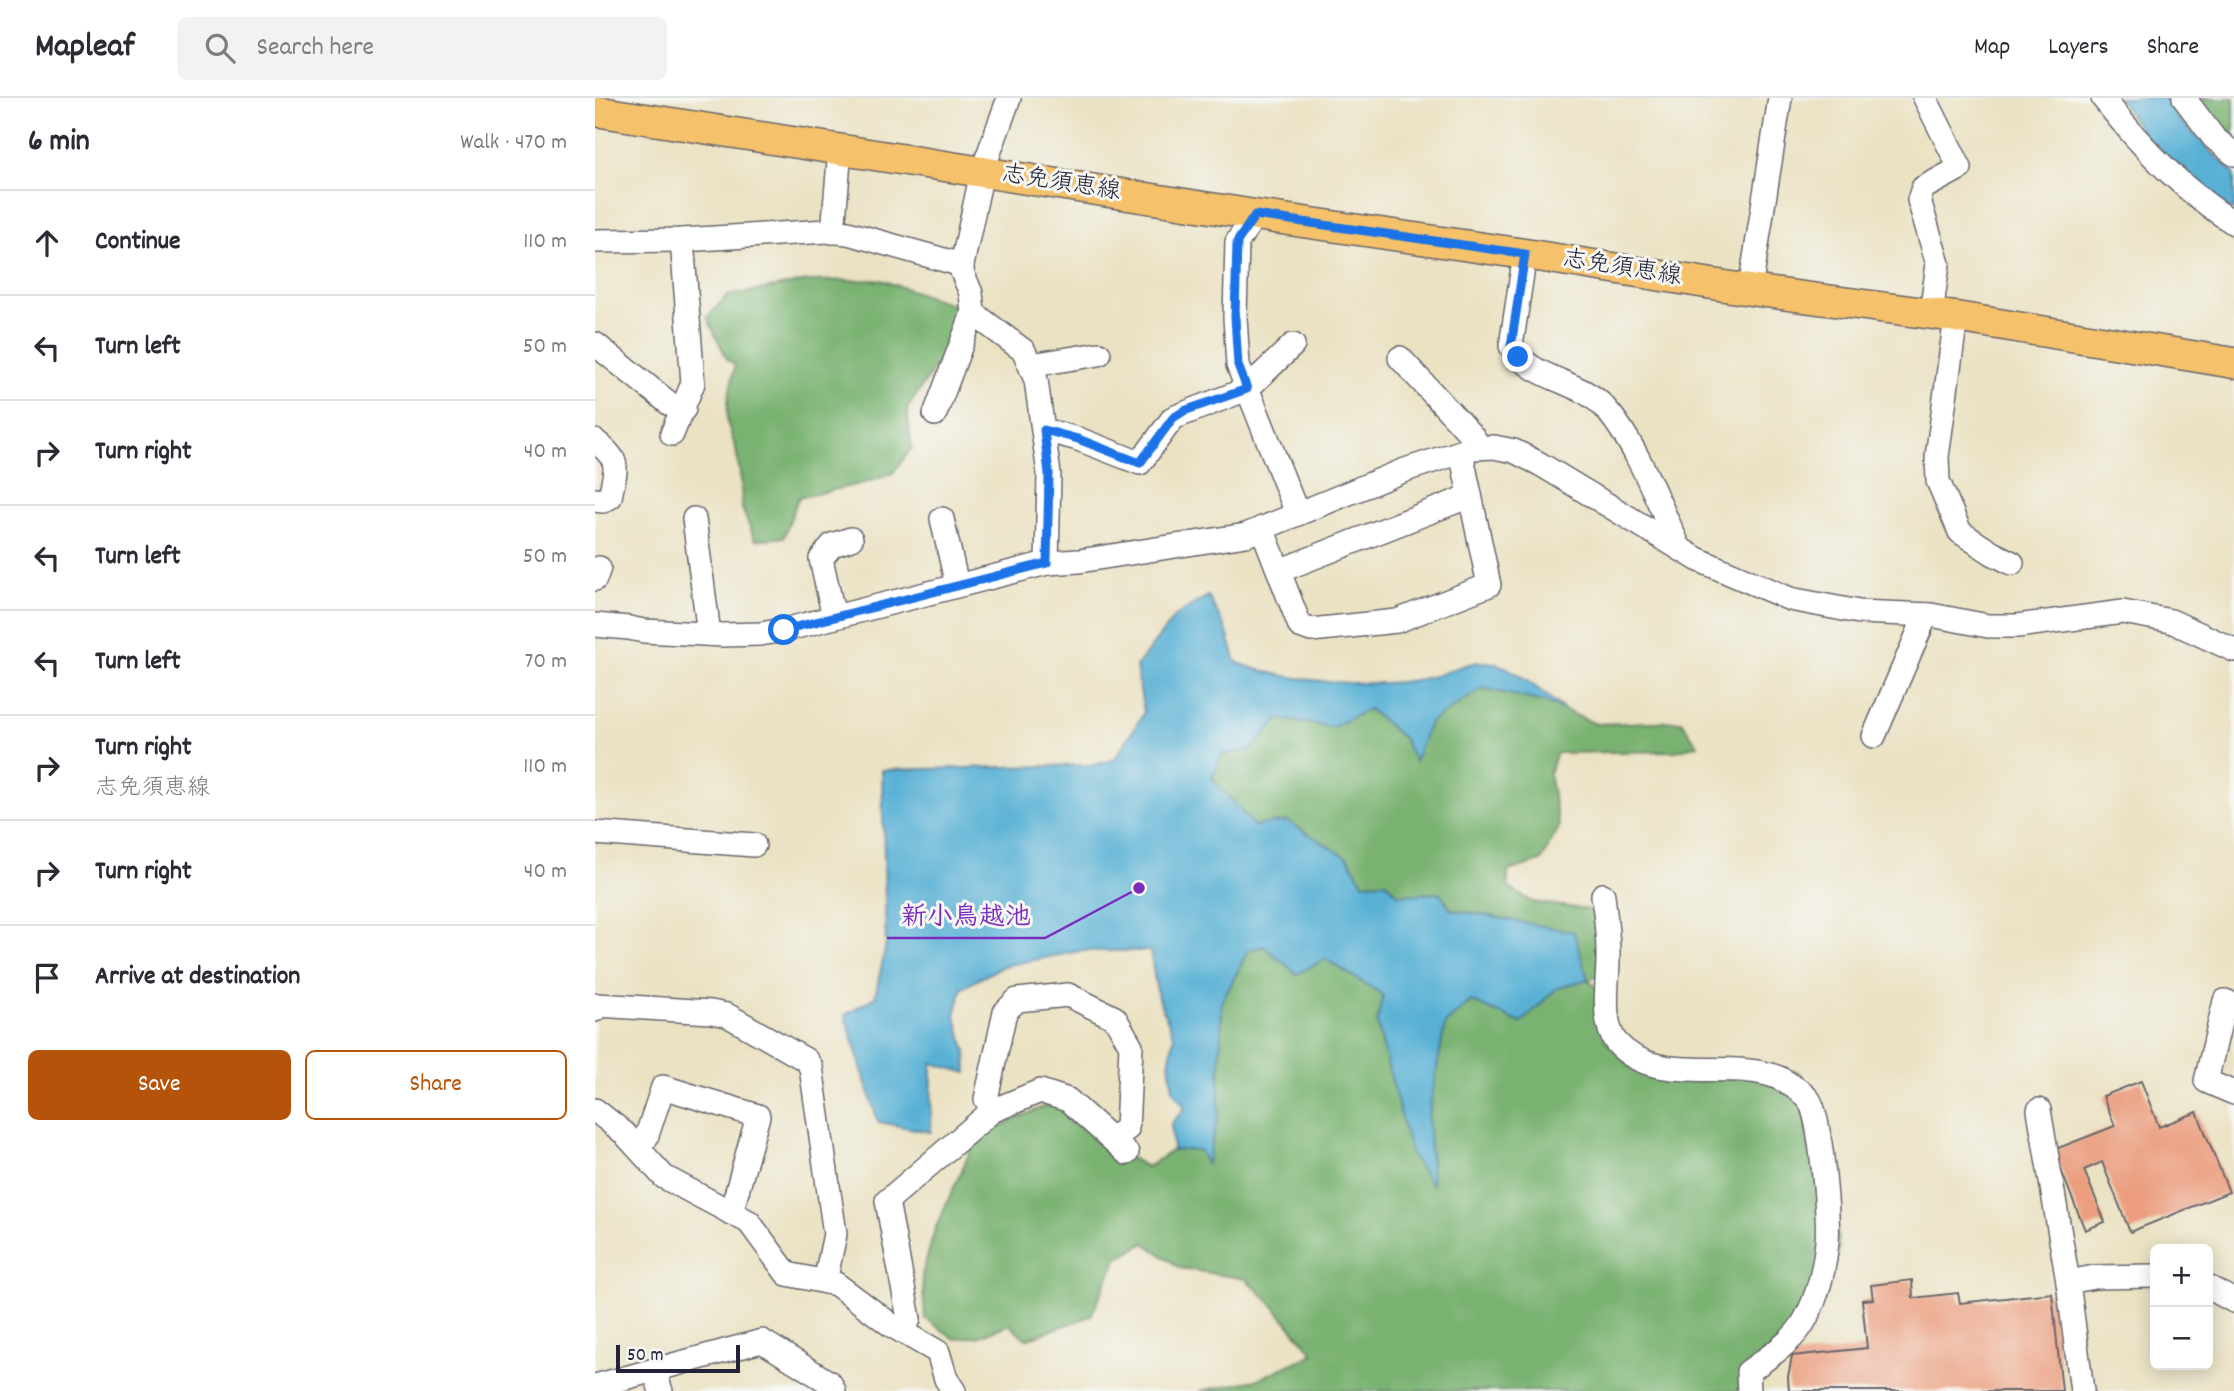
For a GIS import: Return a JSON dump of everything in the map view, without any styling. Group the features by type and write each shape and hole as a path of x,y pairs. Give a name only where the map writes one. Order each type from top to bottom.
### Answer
{"main road":[{"name":"志免須恵線","path":"595,111 1255,215 1944,316 2234,363"}],"street":[{"path":"935,414 973,313 971,293 962,272 962,265 982,172 1009,98"},
{"path":"1750,289 1780,98"},
{"path":"1926,98 1960,168 1923,188 1919,200 1938,264 1944,316 1938,481 1960,532 2012,563"},
{"path":"2102,98 2151,156 2187,189 2234,223"},
{"path":"2184,98 2214,138 2234,153"},
{"path":"833,232 840,149"},
{"path":"1255,215 1237,242 1238,365 1297,513"},
{"path":"595,240 682,240 848,233 962,265"},
{"path":"672,434 693,383 682,240"},
{"path":"1525,254 1511,346 1518,357 1603,405 1625,436 1680,549"},
{"path":"973,313 1024,351 1036,380 1049,474 1047,563"},
{"path":"595,344 670,404 684,408"},
{"path":"1044,430 1078,439 1140,463 1173,418 1184,411 1247,389 1293,345"},
{"path":"1031,365 1099,354"},
{"path":"1262,528 1300,626 1311,630 1397,621 1489,585 1470,496 1470,450 1473,437 1400,358"},
{"path":"595,441 612,455 616,466 610,497 603,501 595,500"},
{"path":"595,618 595,625 644,631 760,634 1047,563 1079,561 1246,535 1405,470 1470,450 1494,447 1514,451 1540,464 1697,559 1790,599 1859,612 1926,615 1988,626 2017,626 2123,612 2171,621 2234,650"},
{"path":"1279,571 1470,496"},
{"path":"694,519 709,634"},
{"path":"942,519 957,585"},
{"path":"834,617 821,559 832,545 851,539"},
{"path":"1874,736 1926,615"},
{"path":"595,833 754,845"},
{"path":"1603,895 1608,954 1606,1009 1615,1040 1645,1061 1664,1068 1750,1072 1779,1078 1808,1098 1818,1125 1827,1241 1818,1287 1805,1320 1780,1348 1748,1372 1749,1391"},
{"path":"903,1332 909,1319 887,1201 992,1111 1039,1091 1068,1100 1119,1146 1127,1129 1131,1046 1115,1018 1068,995 1017,1000 1005,1013 986,1099 992,1111"},
{"path":"2234,1004 2225,1001 2206,1081 2234,1093"},
{"path":"595,1010 597,1005 727,1015 806,1060 811,1068 835,1234 825,1282"},
{"path":"636,1146 646,1138 663,1087 758,1116 731,1213"},
{"path":"595,1110 624,1133 664,1177 749,1222 787,1275 836,1284 903,1332 938,1352 946,1379 954,1391"},
{"path":"2039,1110 2068,1282 2082,1391"},
{"path":"2068,1282 2095,1277 2150,1276"},
{"path":"2213,1290 2234,1301"},
{"path":"595,1386 657,1381 762,1341 826,1387"}],"green space":[{"path":"2192,98 2234,98 2234,139 2219,133"},
{"path":"881,280 959,307 955,337 907,409 912,448 892,474 798,498 784,537 755,540 742,508 736,449 727,422 735,365 727,359 707,317 727,296 808,281"},
{"path":"1483,688 1548,703 1596,724 1681,721 1698,745 1676,751 1557,753 1549,773 1559,827 1541,861 1508,871 1508,887 1533,902 1598,911 1599,976 1588,980 1597,987 1605,1040 1634,1070 1725,1062 1799,1072 1827,1152 1839,1250 1810,1331 1736,1391 1200,1391 1256,1380 1314,1354 1272,1304 1246,1279 1180,1268 1145,1243 1117,1258 1091,1316 1026,1339 1009,1324 980,1336 955,1339 925,1318 922,1275 935,1229 975,1141 1009,1122 1052,1103 1075,1108 1106,1145 1147,1167 1173,1150 1199,1150 1206,1163 1218,1117 1222,1002 1248,950 1264,946 1297,973 1325,959 1383,995 1377,1023 1391,1076 1432,1183 1428,1116 1445,1023 1471,1001 1521,1023 1556,988 1587,979 1574,932 1450,909 1440,893 1399,895 1386,882 1363,883 1348,858 1254,827 1212,779 1222,755 1251,750 1279,719 1333,727 1369,709 1403,738 1415,760 1429,723"}],"water":[{"path":"2118,98 2167,98 2176,109 2174,114 2234,174 2234,211 2219,202 2146,138"},
{"path":"1208,596 1226,629 1236,662 1256,669 1329,682 1381,683 1426,678 1467,664 1493,663 1520,676 1565,710 1548,703 1483,688 1429,723 1415,761 1403,738 1369,709 1333,727 1279,719 1251,750 1222,755 1212,778 1254,826 1287,821 1348,858 1363,883 1386,882 1399,895 1440,893 1450,909 1574,932 1588,979 1556,989 1521,1023 1471,1001 1445,1024 1428,1116 1432,1185 1411,1155 1377,1023 1383,995 1325,959 1297,974 1264,946 1248,950 1222,1002 1218,1117 1207,1164 1199,1150 1173,1150 1171,1124 1185,1108 1173,1090 1169,1064 1174,1036 1158,998 1150,951 1080,951 1003,966 962,988 955,1015 966,1051 967,1073 932,1063 931,1132 878,1122 845,1015 875,997 886,945 882,770 1095,765 1115,759 1144,713 1136,667 1175,616"}],"building":[{"path":"2141,1081 2159,1127 2197,1112 2229,1192 2130,1232 2102,1162 2084,1170 2105,1222 2085,1230 2053,1150 2115,1126 2103,1096"},
{"path":"1912,1280 1913,1298 1958,1293 1960,1303 2052,1293 2062,1391 1789,1391 1788,1377 1792,1356 1867,1348 1862,1300 1873,1299 1871,1285"}],"place":[{"name":"新小鳥越池","path":"1139,888"}],"route":[{"path":"784,630 1047,563 1049,474 1044,430 1078,439 1140,463 1173,418 1184,411 1247,389 1238,365 1235,317 1237,242 1255,215 1525,254 1511,346 1518,357"}]}
